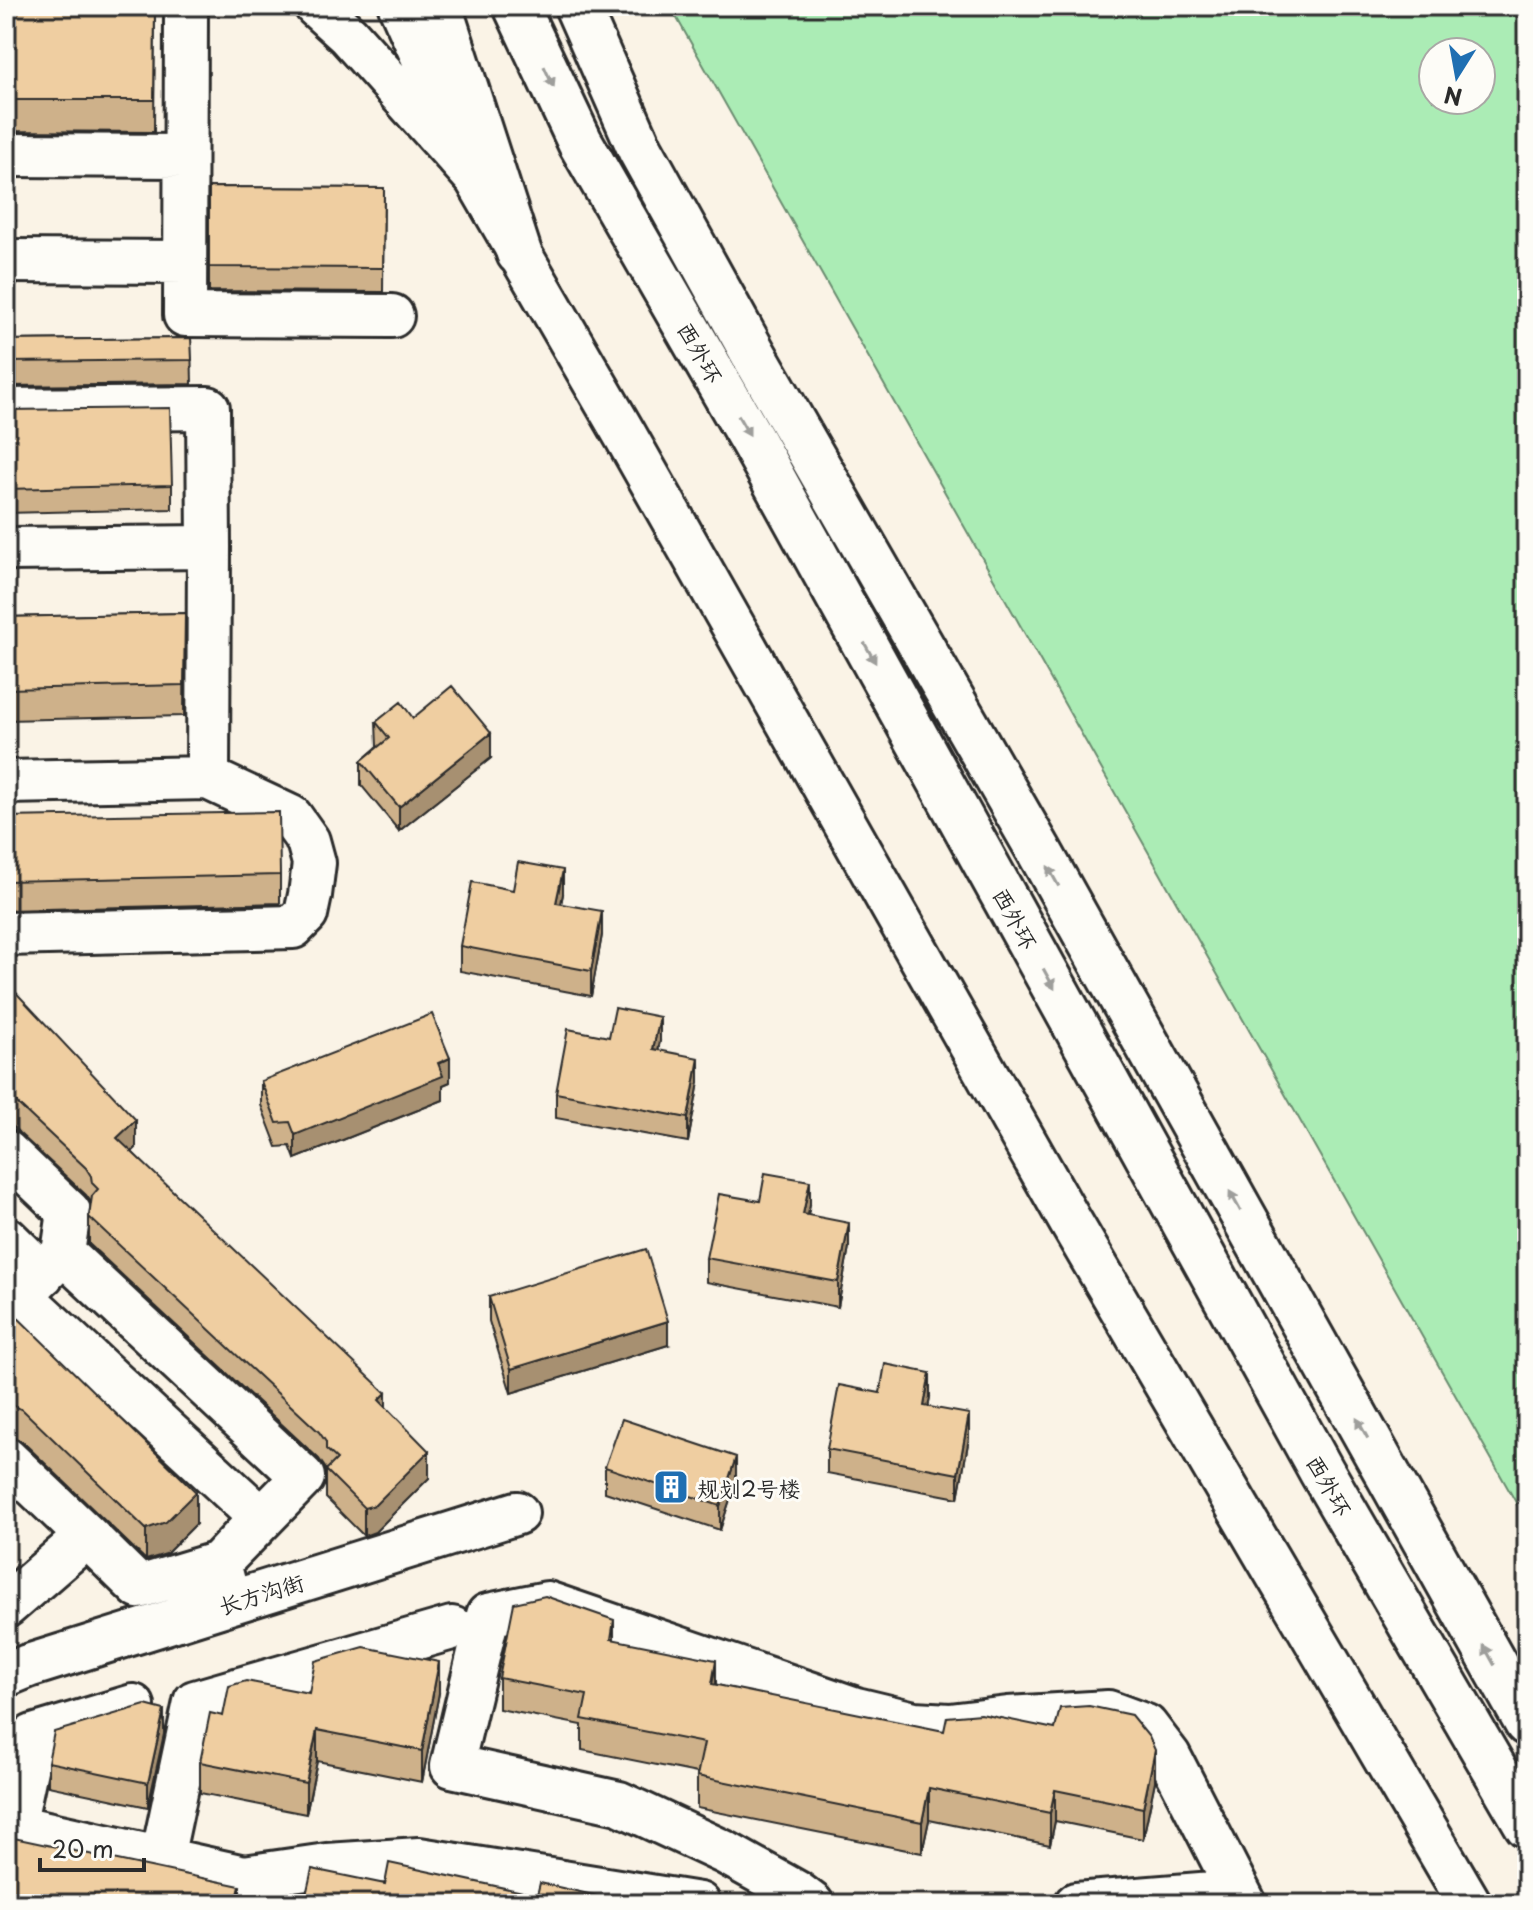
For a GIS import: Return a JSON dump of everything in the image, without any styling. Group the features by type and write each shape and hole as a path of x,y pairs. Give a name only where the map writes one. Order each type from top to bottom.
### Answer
{"main road":[{"path":"439,6 519,253"},
{"name":"西外环","path":"516,6 580,142 754,444 1322,1472 1527,1825"},
{"name":"西外环","path":"577,6 640,149 745,339 1038,849 1527,1723"}],"street":[{"path":"184,6 185,315 392,316"},
{"path":"316,6 348,35 476,178"},
{"path":"400,6 476,178 1078,1234 1470,1904"},
{"path":"6,155 185,156"},
{"path":"6,261 185,262"},
{"path":"6,410 208,408 208,778"},
{"path":"6,549 209,547"},
{"path":"6,782 208,778 291,817 308,841 314,863 306,914 293,927 6,934"},
{"path":"6,1152 69,1212 33,1283"},
{"path":"6,1238 33,1283 261,1518 219,1563"},
{"path":"6,1459 139,1587 219,1563 303,1477 33,1283"},
{"name":"长方沟街","path":"6,1675 517,1513"},
{"path":"12,1591 87,1536"},
{"path":"219,1563 230,1603"},
{"path":"812,1904 726,1853 619,1803 452,1766 488,1615 547,1603 856,1709 914,1723 950,1725 1108,1712 1146,1726 1169,1756 1242,1898 1076,1904"},
{"path":"162,1858 195,1702 452,1628"},
{"path":"133,1706 33,1736 10,1825 162,1858 247,1890 327,1865 419,1859 699,1904"}],"green space":[{"path":"670,6 1527,6 1527,1522"}],"building":[{"path":"6,6 155,6 154,100 6,100"},
{"path":"209,187 384,188 383,268 209,267"},
{"path":"191,338 192,360 6,362 6,340"},
{"path":"170,408 172,485 6,489 6,410"},
{"path":"185,613 184,685 6,689 6,617"},
{"path":"452,686 491,733 399,807 361,761 389,738 376,722 401,702 413,718"},
{"path":"279,812 280,875 6,881 6,817"},
{"path":"518,862 563,870 556,903 602,911 591,971 460,946 472,882 513,890"},
{"path":"6,982 136,1120 117,1138 386,1393 379,1400 429,1451 375,1505 364,1508 326,1470 337,1459 326,1449 326,1442 319,1432 89,1217 92,1196 98,1189 86,1168 6,1091"},
{"path":"615,1008 660,1017 653,1049 699,1058 688,1118 556,1093 568,1029 609,1037"},
{"path":"432,1014 450,1058 438,1063 443,1076 295,1135 290,1122 277,1123 261,1081"},
{"path":"765,1173 810,1181 803,1214 849,1223 838,1282 706,1258 719,1194 760,1201"},
{"path":"646,1249 668,1321 511,1369 489,1297"},
{"path":"6,1306 196,1492 166,1522 146,1529 23,1410 6,1404"},
{"path":"885,1364 930,1373 924,1406 969,1414 958,1474 827,1449 839,1385 880,1393"},
{"path":"622,1419 736,1457 720,1506 605,1467"},
{"path":"545,1596 614,1620 611,1639 716,1660 712,1684 944,1731 947,1717 981,1714 1055,1729 1060,1708 1089,1706 1131,1715 1149,1737 1155,1750 1143,1808 1055,1790 1050,1813 929,1788 922,1822 697,1776 704,1743 582,1719 587,1695 499,1678 514,1603"},
{"path":"364,1647 439,1662 422,1751 317,1730 306,1783 200,1762 210,1713 223,1716 229,1686 246,1681 309,1693 315,1661"},
{"path":"145,1705 164,1710 148,1783 48,1762 54,1732"},
{"path":"6,1818 12,1819 9,1837 240,1886 236,1904 6,1904"},
{"path":"389,1863 537,1895 540,1883 633,1904 304,1904 312,1869 385,1884"}],"place":[{"name":"规划2号楼","path":"671,1487"}]}
